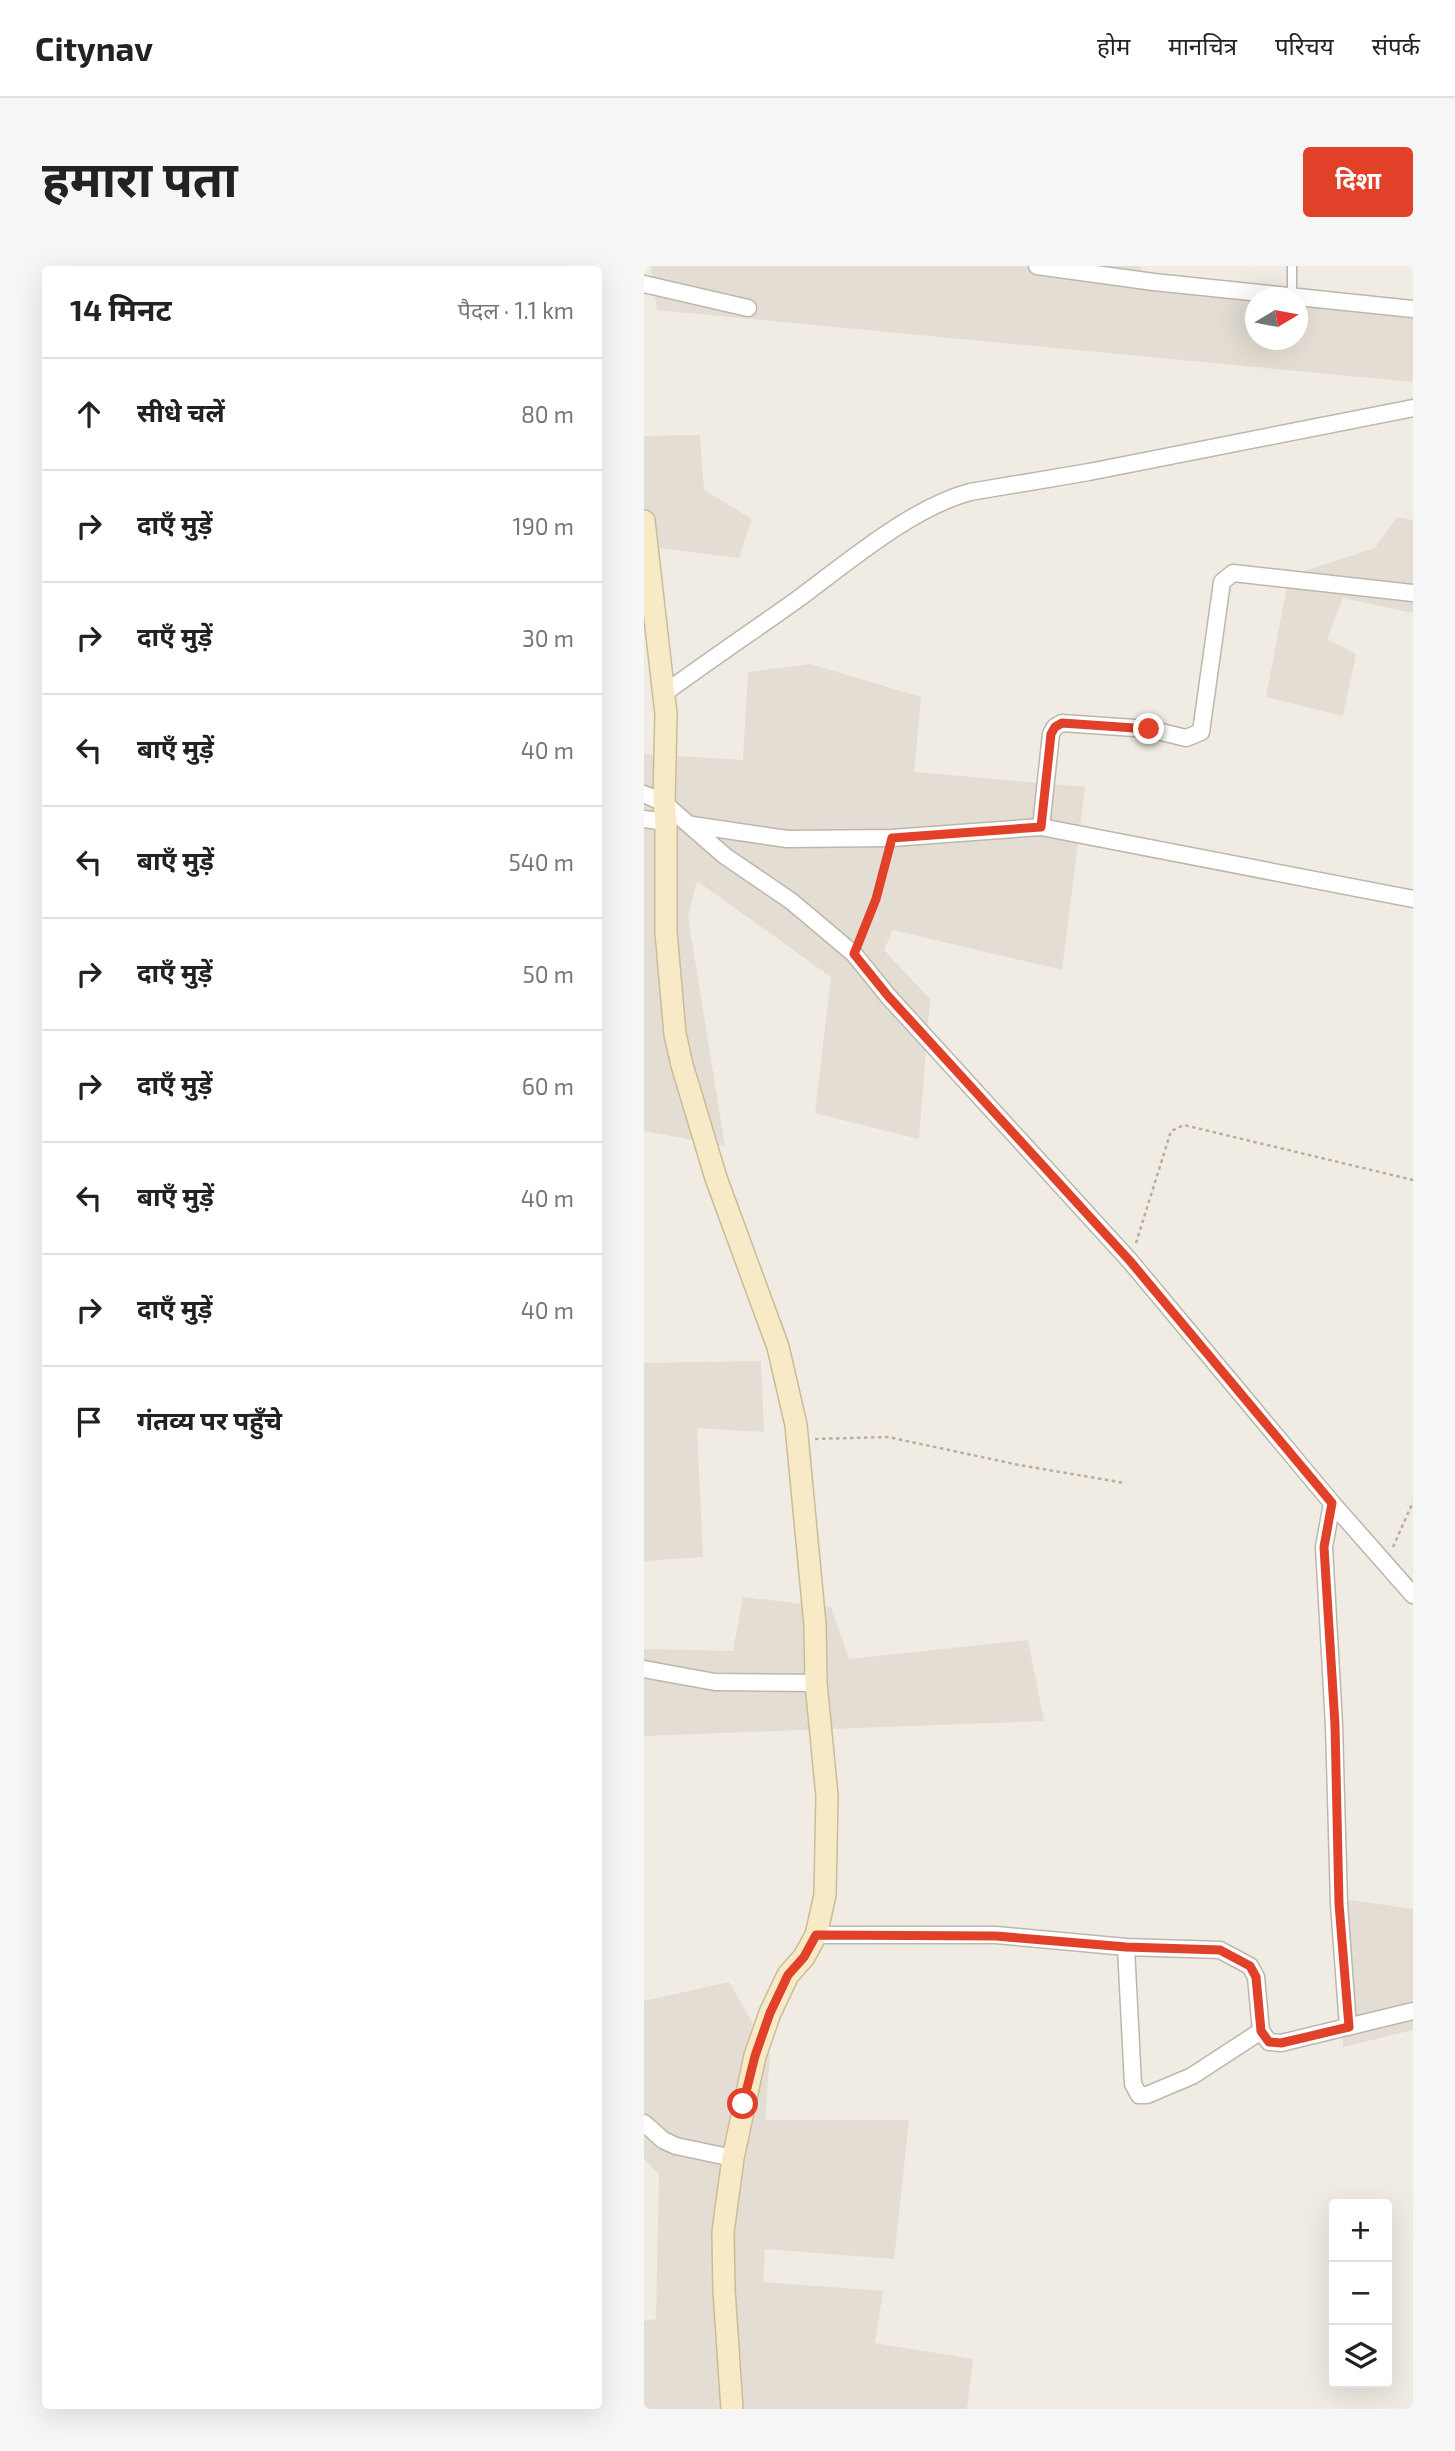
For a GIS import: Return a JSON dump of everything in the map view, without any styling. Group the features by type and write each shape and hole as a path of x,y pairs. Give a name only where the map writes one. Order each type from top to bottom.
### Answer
{"street":[{"path":"1037,266 1245,291"},
{"path":"644,284 748,308"},
{"path":"1308,298 1413,309"},
{"path":"662,695 861,553 923,512 952,497 1413,408"},
{"path":"644,521 666,714 666,932 676,1034 682,1065 716,1178 778,1347 797,1439 815,1625 816,1683 827,1796 825,1895 816,1935 804,1957 788,1975 770,2013 755,2056 733,2158 723,2232 732,2409"},
{"path":"1041,827 1051,734 1055,727 1062,723 1149,729 1186,737 1201,732 1222,582 1227,576 1233,573 1413,593"},
{"path":"644,794 665,813 692,825 787,839 892,838 1041,827 1413,899"},
{"path":"644,820 665,813"},
{"path":"692,825 725,856 791,901 854,954 888,996 1130,1261 1332,1503 1413,1595"},
{"path":"1332,1503 1324,1547 1335,1725 1339,1904 1349,2027"},
{"path":"644,1669 715,1682 816,1683"},
{"path":"816,1935 996,1936 1126,1947 1220,1950 1236,1956 1250,1966 1256,1977 1261,2031 1269,2042 1281,2043 1413,2011"},
{"path":"1126,1947 1133,2084 1139,2095 1147,2095 1192,2076 1261,2031"},
{"path":"644,2123 663,2140 676,2146 733,2158"}],"lane":[{"path":"1292,266 1292,287"}],"path":[{"path":"854,954 876,899 892,838"},
{"path":"1130,1261 1171,1131 1184,1125 1413,1180"},
{"path":"797,1439 888,1437 1019,1465 1125,1483"},
{"path":"1385,1565 1413,1502"}],"shaded area":[{"path":"651,266 1140,266 1142,273 1257,287 1245,287 1245,350 1308,350 1308,293 1413,306 1413,382 657,310"},
{"path":"700,435 704,490 752,519 739,558 644,546 644,436"},
{"path":"1397,517 1413,520 1413,613 1343,598 1327,639 1356,654 1343,716 1266,697 1289,576 1375,548"},
{"path":"810,664 921,697 914,772 1085,787 1062,970 893,930 884,950 930,999 919,1139 815,1113 831,977 697,881 688,917 725,1146 644,1131 644,754 743,760 748,672"},
{"path":"761,1361 764,1432 697,1428 703,1557 644,1561 644,1363"},
{"path":"743,1597 831,1607 849,1659 1028,1640 1044,1721 644,1736 644,1649 733,1651"},
{"path":"1342,1899 1413,1909 1413,2030 1343,2047"},
{"path":"729,1982 770,2054 765,2120 909,2120 894,2259 765,2249 763,2282 883,2291 875,2343 973,2359 967,2409 644,2409 644,2321 656,2319 659,2174 644,2159 644,2001"}],"route":[{"path":"743,2104 755,2056 770,2013 788,1975 804,1957 816,1935 996,1936 1126,1947 1220,1950 1236,1956 1250,1966 1256,1977 1261,2031 1269,2042 1281,2043 1349,2027 1339,1904 1335,1725 1324,1547 1332,1503 1130,1261 888,996 854,954 876,899 892,838 1041,827 1051,734 1055,727 1062,723 1149,729"}]}
